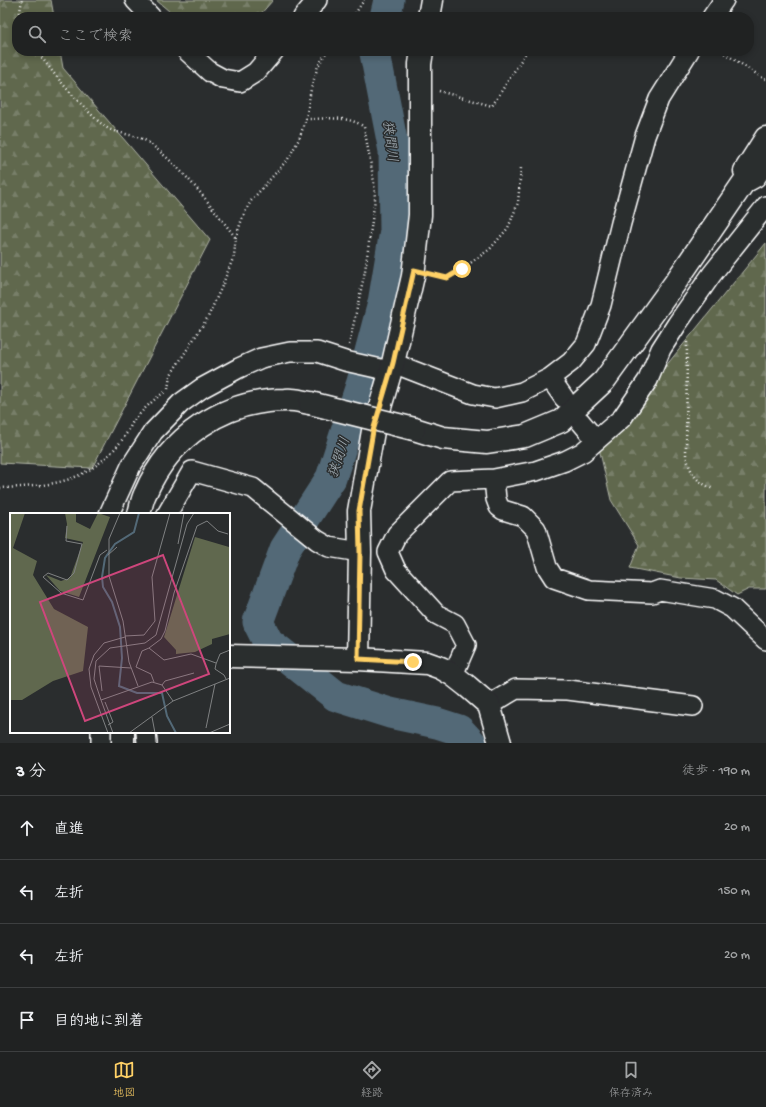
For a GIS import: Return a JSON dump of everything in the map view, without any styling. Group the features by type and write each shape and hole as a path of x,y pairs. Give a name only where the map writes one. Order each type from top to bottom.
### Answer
{"main road":[{"path":"430,12 432,0"},
{"path":"358,659 360,552 359,511 373,431 392,367 414,270 420,215 421,56"},
{"path":"744,182 745,170 766,138"},
{"path":"139,513 145,494 158,470 169,454 184,437 202,424 241,406 265,401 288,399 310,403 414,429 443,438 487,442 525,436 561,421 604,381 675,284 744,182 755,176 766,160"},
{"path":"239,656 358,659 427,663 454,675 489,705 500,743"},
{"path":"122,743 123,733"}],"street":[{"path":"134,0 146,12"},
{"path":"307,12 317,0"},
{"path":"716,12 724,0"},
{"path":"192,56 210,72 223,79 240,82 256,72 270,56"},
{"path":"109,513 131,466 153,432 181,403 202,388 261,358 290,352 317,352 345,361 392,367 473,394 495,398 522,392 550,378 571,362 586,344 601,305 621,223 645,136 659,99 686,56"},
{"path":"454,675 466,645 455,624 436,614 396,570 388,552 397,534 450,481 494,479 536,472 565,461 583,452 622,418 648,380 661,349 677,324 712,274 766,206"},
{"path":"550,378 564,398"},
{"path":"580,421 596,440"},
{"path":"168,513 192,471 253,488 317,540 329,547 360,552"},
{"path":"494,479 496,500 499,507 503,510 523,516 536,529 547,567 554,578 589,590 652,593 660,590 715,599 732,608 766,640"},
{"path":"489,705 516,689 568,690 692,706"},
{"path":"146,733 147,743"}],"path":[{"path":"20,12 22,0"},
{"path":"356,12 364,0"},
{"path":"40,56 50,70 99,122 115,131 140,137 180,170 212,206 236,237"},
{"path":"0,488 18,488 52,483 75,477 92,468 108,455 126,435 135,419 162,394 168,391 170,376 208,318 222,286 234,256 236,237 243,216 251,201 288,159 298,139 306,119 310,89 323,56"},
{"path":"420,86 492,106 524,56"},
{"path":"729,56 766,80"},
{"path":"306,119 343,120 357,122 364,127 374,182 375,199 365,271 345,361"},
{"path":"414,270 447,278 490,249 508,228 516,209 518,203 521,168"},
{"path":"687,341 686,456 692,473 701,483 713,490"}],"green space":[{"path":"0,0 51,0 53,12 12,12 12,56 61,56 63,68 210,240 92,468 0,463"},
{"path":"156,0 273,0 262,12 170,12"},
{"path":"766,243 766,589 749,589 737,595 716,580 681,578 630,568 639,545 611,500 599,448"}],"waterway":[{"name":"狭間川","path":"386,12 389,0"},
{"name":"狭間川","path":"376,56 394,151 395,231 383,303 362,382 331,478 285,549 258,622 268,642 336,696 390,713 437,723 459,730 471,743"}],"route":[{"path":"413,662 358,659 360,552 359,511 373,431 393,363 414,270 447,278 462,269"}]}
